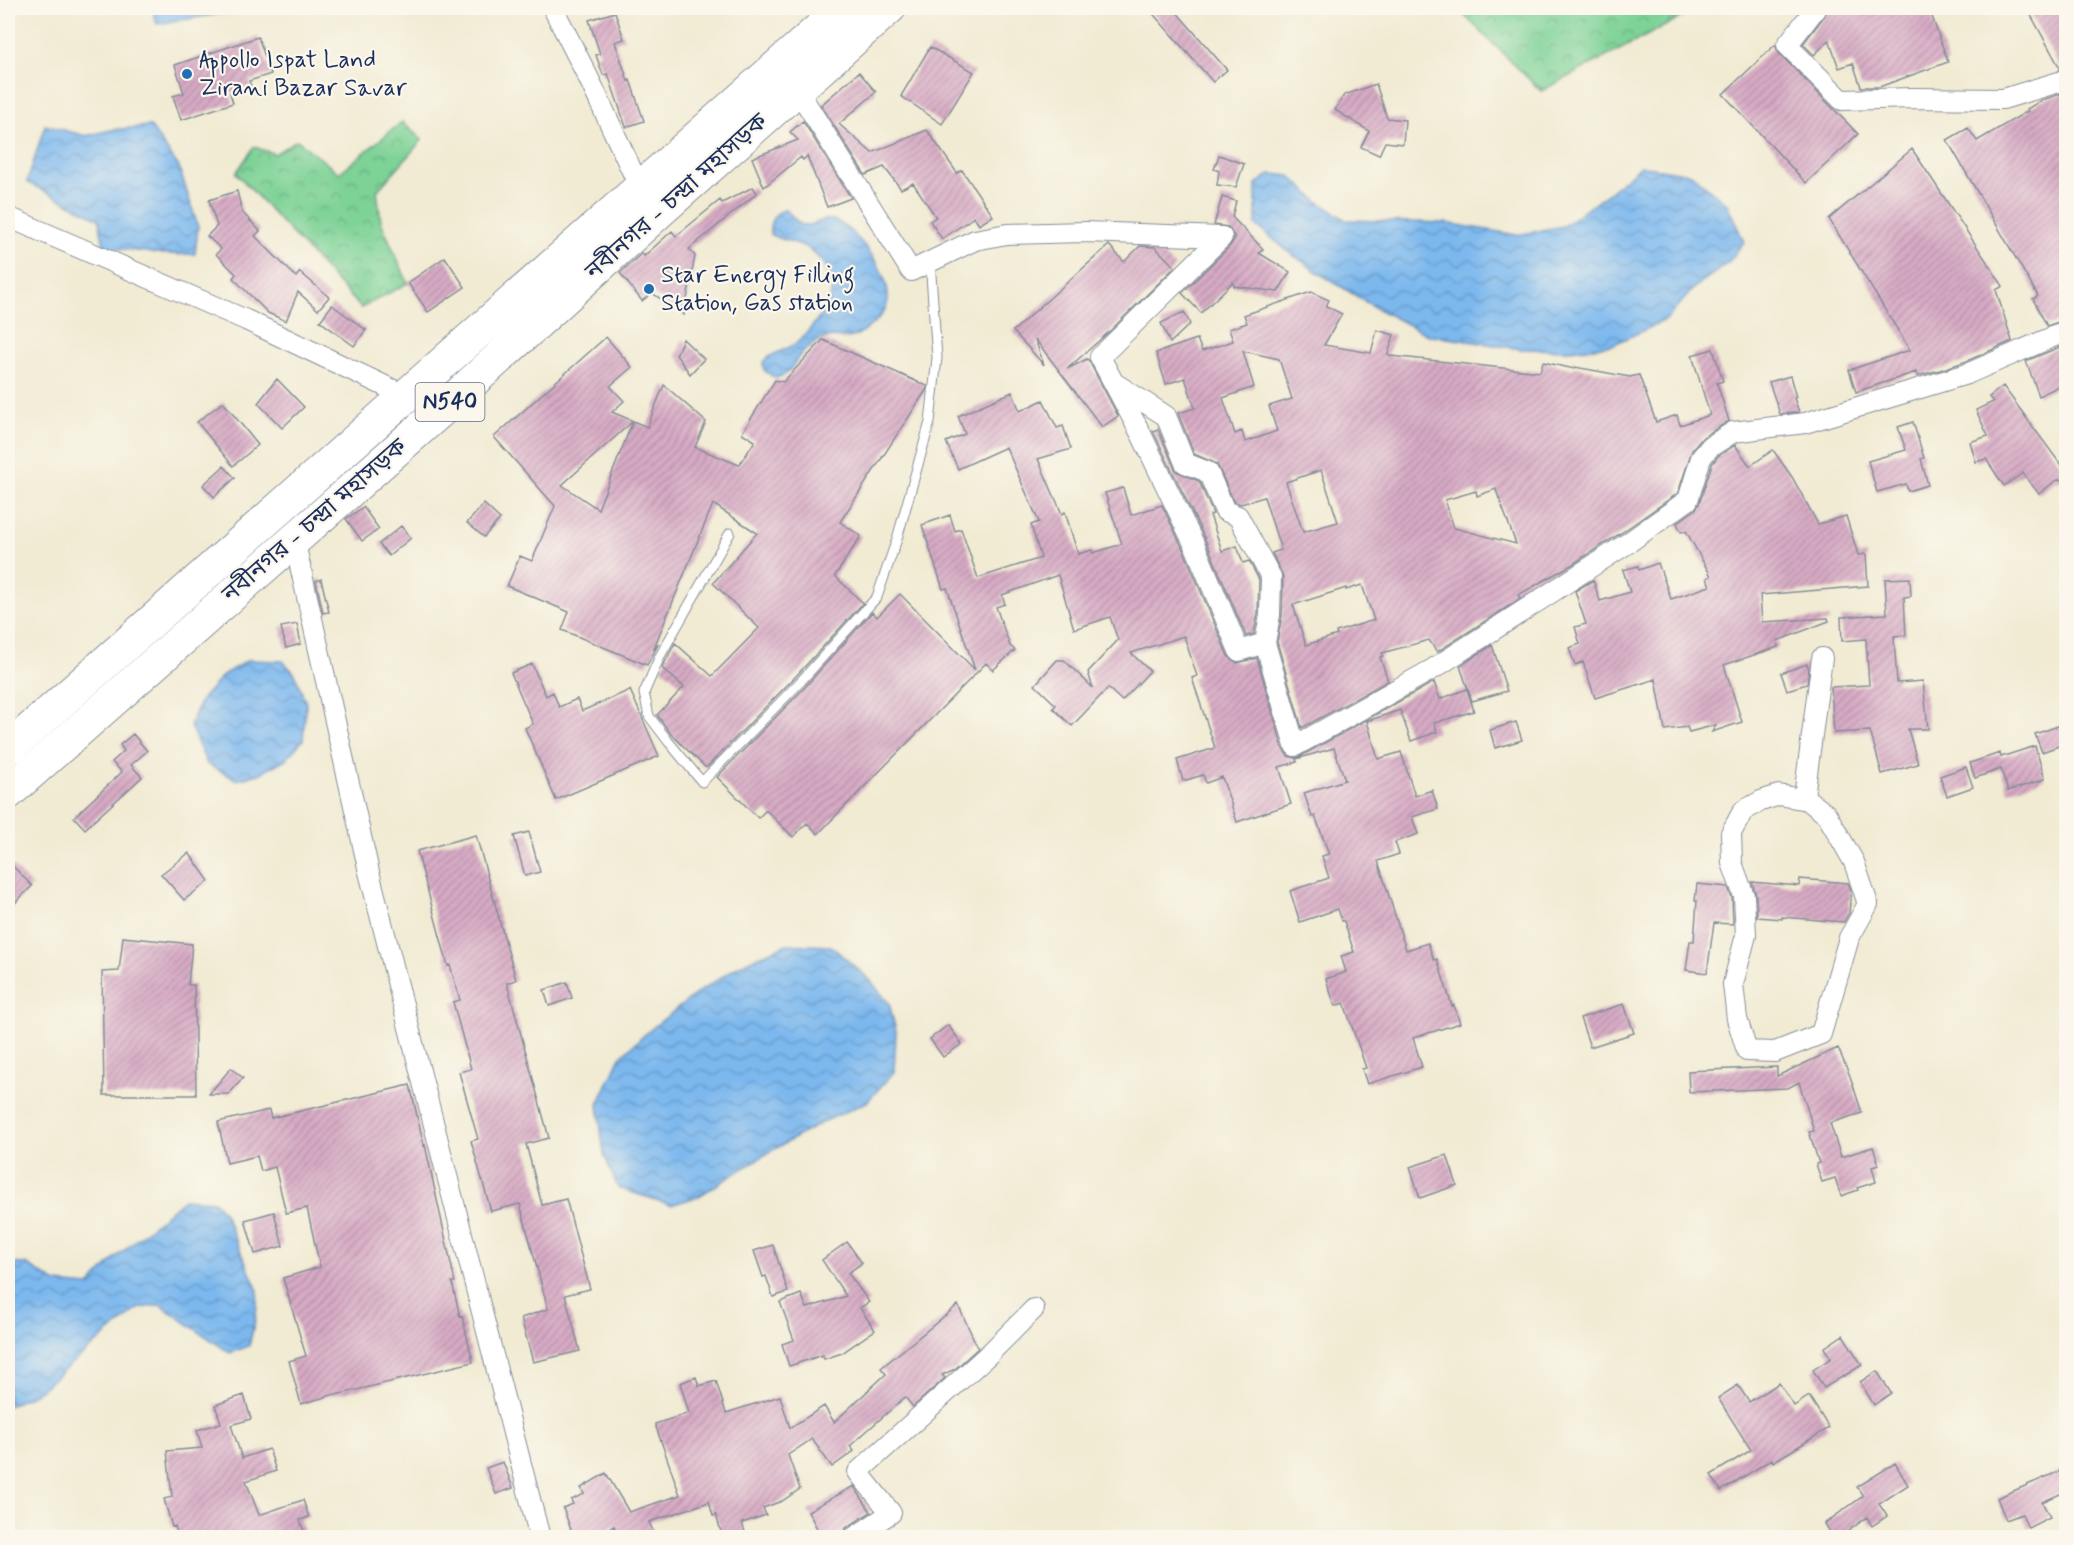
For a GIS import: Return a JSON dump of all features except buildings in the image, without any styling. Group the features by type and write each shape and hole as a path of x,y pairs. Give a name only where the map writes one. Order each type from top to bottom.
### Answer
{"highway":[{"name":"নবীনগর - চন্দ্রা মহাসড়ক","path":"8,749 843,8"},
{"name":"নবীনগর - চন্দ্রা মহাসড়ক","path":"8,793 447,405 662,209 889,8"}],"street":[{"path":"553,8 640,188"},
{"path":"1816,8 1786,45 1842,100 2004,99 2067,78"},
{"path":"797,89 910,271 975,240 1007,234 1085,232 1222,237 1100,357 1141,434 1195,546 1239,651 1265,643"},
{"path":"8,217 246,320 406,396"},
{"path":"1113,383 1166,416 1185,463 1208,472 1225,511 1238,516 1271,577 1270,615 1265,643 1295,746 1433,669 1629,543 1688,500 1701,458 1710,447 1733,432 1804,423 1967,375 2067,331"},
{"path":"294,539 369,872 540,1538"},
{"path":"1806,800 1779,795 1761,801 1743,811 1731,833 1732,863 1744,896 1746,935 1732,984 1737,1019 1747,1051 1775,1052 1821,1034 1850,938 1868,904 1854,862 1827,815 1804,797 1822,658"},
{"path":"853,1538 891,1514 858,1472 989,1354 1034,1309"}],"lane":[{"path":"730,533 660,656 644,693 649,716 702,782 801,681 877,597 897,540 930,422 937,358 930,261"}],"green space":[{"path":"1457,8 1699,8 1541,91"},
{"path":"402,122 422,140 377,191 381,222 408,283 361,308 236,173 254,147 275,154 297,140 339,173"}],"water":[{"path":"152,8 256,8 157,24"},
{"path":"45,125 86,136 111,130 150,126 179,167 198,227 195,254 161,254 104,246 99,219 27,182"},
{"path":"1640,166 1691,174 1727,204 1744,242 1728,263 1694,288 1666,320 1612,345 1569,350 1521,349 1428,335 1376,308 1319,273 1256,225 1256,184 1271,174 1290,176 1316,200 1346,220 1446,223 1517,235 1563,226 1609,193"},
{"path":"785,210 803,225 829,219 843,225 853,233 880,268 888,293 885,309 869,327 851,337 831,337 816,342 800,355 786,373 775,378 764,370 763,362 795,344 804,336 826,307 831,294 831,281 828,274 811,251 770,234 773,219 777,213"},
{"path":"248,660 283,661 295,674 306,703 303,740 286,759 259,774 237,780 207,764 190,726 201,700 224,674"},
{"path":"787,944 831,946 869,979 889,1003 896,1031 894,1072 867,1102 821,1123 699,1196 671,1205 618,1188 604,1155 598,1104 620,1057 697,993 740,965"},
{"path":"184,1199 214,1201 224,1213 258,1291 256,1316 249,1346 230,1353 160,1305 139,1308 36,1393 8,1406 8,1263 26,1264 56,1283 89,1286 115,1258"}],"place":[{"name":"Appollo Ispat Land Zirani Bazar Savar","path":"187,74"},
{"name":"Star Energy Filling Station, Gas station","path":"649,289"}]}
